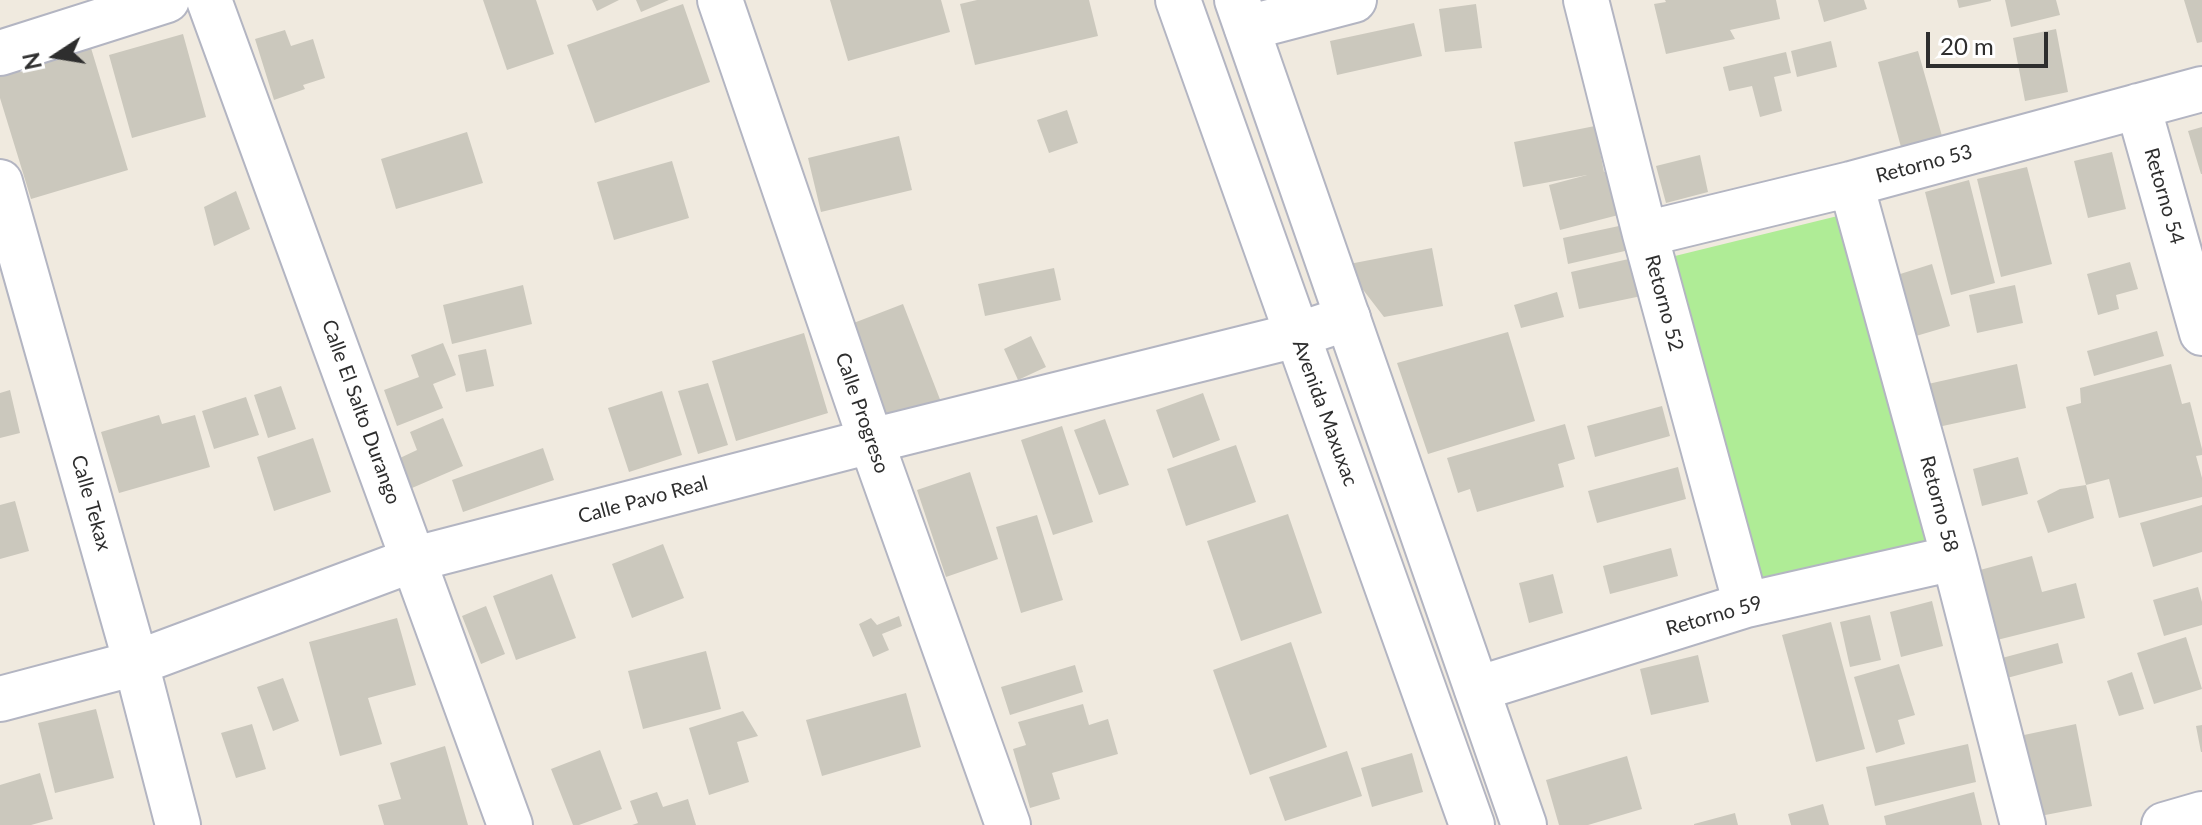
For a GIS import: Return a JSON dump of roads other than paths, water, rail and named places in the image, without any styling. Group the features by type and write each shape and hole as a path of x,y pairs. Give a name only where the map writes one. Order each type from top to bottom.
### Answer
{"street":[{"path":"0,53 167,0"},
{"name":"Calle El Salto Durango","path":"209,0 510,825"},
{"name":"Calle Progreso","path":"720,0 871,441 1008,825"},
{"name":"Avenida Maxuxac","path":"1178,0 1472,825"},
{"path":"1354,0 1242,14 1524,825"},
{"name":"Retorno 52","path":"1586,0 1645,234 1746,605"},
{"name":"Retorno 53","path":"1645,234 1851,184 2202,89"},
{"name":"Retorno 54","path":"2138,106 2202,333"},
{"name":"Calle Tekax","path":"0,182 136,663 178,825"},
{"name":"Retorno 58","path":"1851,184 1954,558 2023,825"},
{"name":"Calle Pavo Real","path":"0,699 136,663 415,559 1297,335 1348,318"},
{"name":"Retorno 59","path":"1477,689 1746,605 1954,558"},
{"path":"2164,825 2202,814"}]}
